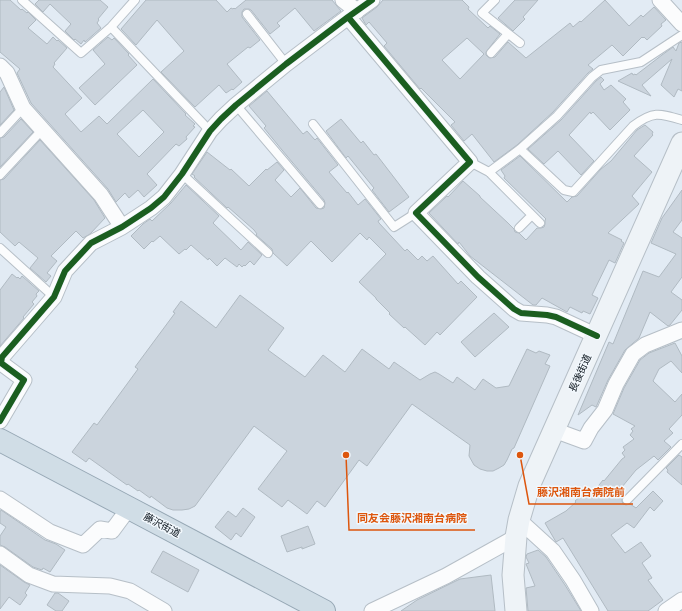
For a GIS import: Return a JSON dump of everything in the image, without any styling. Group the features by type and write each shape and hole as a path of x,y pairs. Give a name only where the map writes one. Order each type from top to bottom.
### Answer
{"highway":[{"name":"藤沢街道","path":"0,440 324,611"}],"street":[{"path":"343,0 352,14 470,162 416,213 478,277 514,309 521,313 547,314 597,336"},
{"path":"0,421 24,380 1,363 2,357 54,297 65,271 91,243 122,227 151,208 164,197 182,174 210,131 236,105 286,64 372,0"},
{"path":"660,0 682,24"},
{"path":"0,66 7,73 23,108 101,195 122,227"},
{"name":"長後街道","path":"516,611 514,574 518,528 529,486 680,155"},
{"path":"554,430 584,441 591,428 605,410 616,384 633,354 645,346 682,330"},
{"path":"0,499 50,532 83,545 100,529 112,531 129,508"},
{"path":"372,611 446,576 518,528 553,551 573,580 591,611"},
{"path":"0,554 29,575 53,584 110,586 130,591 164,611"},
{"path":"666,611 682,600"}],"lane":[{"path":"26,1 81,53 111,27 135,0"},
{"path":"495,0 482,13 520,43"},
{"path":"247,14 286,64"},
{"path":"111,27 210,131"},
{"path":"491,53 508,34"},
{"path":"489,172 520,149 557,116 592,77 601,70 641,62 682,35"},
{"path":"236,105 320,204"},
{"path":"0,133 23,108"},
{"path":"520,149 564,190 573,192 633,126 643,118 656,114 682,120"},
{"path":"313,124 394,227 416,213"},
{"path":"0,175 42,130"},
{"path":"470,162 489,172 540,223"},
{"path":"182,174 268,253"},
{"path":"519,228 532,215"},
{"path":"0,248 54,297"},
{"path":"627,500 682,444"}],"building":[{"path":"0,0 10,0 21,10 22,9 27,13 28,12 36,20 28,28 47,44 53,37 67,48 54,63 55,64 53,67 82,98 65,114 81,132 99,116 107,124 153,79 195,124 193,126 195,127 186,137 187,139 179,146 176,144 147,174 157,185 144,197 138,190 129,198 125,193 116,202 108,189 31,103 17,73 20,69 0,52","holes":["143,110 164,132 139,157 117,134"]},
{"path":"39,0 100,0 108,7 98,19 99,20 97,23 101,28 85,42 84,40 81,44 75,39 74,40 65,31 71,24 50,4 43,12 35,4"},
{"path":"146,0 216,0 227,12 231,8 235,9 246,0 332,0 341,11 314,31 295,8 277,23 280,26 270,34 251,10 244,9 242,12 242,17 260,40 250,48 248,47 227,64 242,82 233,90 232,89 226,93 219,85 195,107 161,72 184,51 157,20 136,45 121,29"},
{"path":"383,0 462,0 469,7 468,9 488,28 490,26 500,34 486,52 486,55 490,58 495,57 508,42 526,58 570,23 573,27 580,21 581,22 605,0 629,26 641,15 643,17 654,7 666,20 661,24 662,26 647,40 642,37 623,56 612,45 588,65 593,69 553,112 517,145 494,162 472,134 464,141 451,125 455,122 421,88 420,89 384,46 387,43 369,22 366,25 362,18 377,7","holes":["467,38 484,54 460,79 442,60"]},
{"path":"515,0 538,0 523,17 525,19 513,31 498,18"},
{"path":"108,37 112,40 114,38 137,65 95,105 79,88 105,64 93,50"},
{"path":"682,42 682,91 678,89 674,97 661,85 672,59 642,85 651,96 618,81 632,73 633,75 636,75 673,47 676,51 679,43"},
{"path":"601,77 604,80 600,84 604,90 611,85 626,99 623,102 630,110 610,130 593,112 591,114 590,112 569,135 594,161 581,175 558,151 544,164 528,149 561,120"},
{"path":"4,87 14,110 0,125 0,92"},
{"path":"267,91 303,134 307,131 315,140 317,138 338,165 329,172 358,205 365,199 381,219 378,221 379,223 405,251 407,249 418,260 422,256 427,261 433,256 458,284 461,281 477,297 440,335 437,332 425,345 389,314 390,313 376,298 359,282 386,254 369,237 367,240 360,233 332,262 311,241 287,266 273,253 272,249 256,235 257,234 254,230 228,207 227,208 192,174 207,152 230,170 231,169 249,186 266,169 267,170 277,162 284,170 275,180 291,197 300,188 316,208 324,208 324,200 264,128 266,126 249,106"},
{"path":"21,119 33,132 0,167 0,138 4,137"},
{"path":"341,119 361,143 363,141 374,155 376,154 409,197 389,212 372,190 374,188 348,156 346,158 326,131"},
{"path":"645,125 653,132 653,135 634,156 652,172 632,196 639,204 608,233 622,240 621,241 624,243 615,263 609,260 592,295 598,298 590,314 583,311 582,313 570,307 567,312 542,298 536,305 533,305 470,256 459,242 458,244 429,213 447,196 448,197 463,181 508,223 515,232 519,233 526,240 537,228 544,227 546,219 504,178 505,176 501,170 520,156 567,202 572,197 577,196 601,169 611,161 637,130"},
{"path":"40,140 94,200 105,218 90,234 83,238 76,231 51,256 57,261 47,273 51,276 46,282 30,268 38,258 19,242 15,246 0,232 0,180 4,179"},
{"path":"186,185 219,216 213,223 241,250 248,242 262,255 254,265 250,261 245,266 244,265 242,267 239,264 237,267 225,258 217,266 191,245 179,254 160,236 144,249 131,236 150,219 152,221 171,203"},
{"path":"682,190 682,220 673,232 682,238 682,277 671,292 682,300 682,310 668,326 650,312 639,338 625,350 608,380 596,407 592,405 578,415 609,342 613,344 643,271 659,277 676,254 651,243 662,218"},
{"path":"12,274 20,279 22,276 39,291 32,302 34,304 0,346 0,290"},
{"path":"240,295 284,328 268,350 305,377 323,355 345,372 362,349 389,369 394,362 420,380 435,372 453,383 457,377 475,390 483,379 496,388 509,386 527,349 536,353 539,351 550,355 545,364 550,366 514,448 512,449 504,465 493,471 480,469 474,465 469,456 470,445 412,404 367,466 359,460 325,507 317,501 307,514 288,500 282,507 258,489 287,451 254,426 195,506 182,510 167,508 151,496 150,498 139,490 138,491 128,484 127,485 89,458 86,462 72,452 94,423 97,425 138,369 135,367 175,313 173,312 181,301 216,328"},
{"path":"494,313 509,327 475,357 461,342"},
{"path":"675,343 682,356 682,373 671,361 659,369 653,381 675,402 682,394 682,415 669,429 673,433 664,441 671,447 658,460 654,456 636,470 622,487 624,489 619,495 622,498 623,504 630,504 636,508 653,491 663,501 654,511 650,507 634,528 627,523 611,535 625,553 641,542 651,556 642,563 652,578 648,580 663,600 648,611 608,611 563,538 556,542 545,523 566,511 588,490 592,494 625,457 622,453 625,450 623,447 634,439 630,435 633,431 631,429 635,426 613,414 624,388 640,360 649,353"},
{"path":"679,455 682,457 682,485 667,472 668,470 666,468"},
{"path":"243,508 255,517 241,537 236,533 231,540 215,527 228,511 236,517"},
{"path":"1,510 45,540 56,544 65,550 50,572 43,568 42,570 33,567 0,545 0,536 6,527 0,523"},
{"path":"308,526 315,544 302,549 302,547 287,552 281,536"},
{"path":"538,550 546,557 581,611 528,611 526,588 535,586 526,564 529,563 526,557 527,554"},
{"path":"163,551 199,570 188,592 151,572"},
{"path":"0,565 30,585 25,593 27,595 20,605 9,597 0,609"},
{"path":"491,575 495,611 401,611 417,600 460,579"},
{"path":"55,593 58,593 69,601 62,611 56,611 47,605"}],"cycle path":[{"path":"372,0 348,17 470,162 416,213 478,277 514,309 521,313 556,317 597,336"},
{"path":"0,421 24,380 1,363 2,357 54,297 65,271 91,243 122,227 151,208 164,197 182,174 210,131 221,119 286,64 348,17"}],"place":[{"name":"同友会藤沢湘南台病院","path":"346,455"},
{"name":"藤沢湘南台病院前","path":"520,455"}]}
